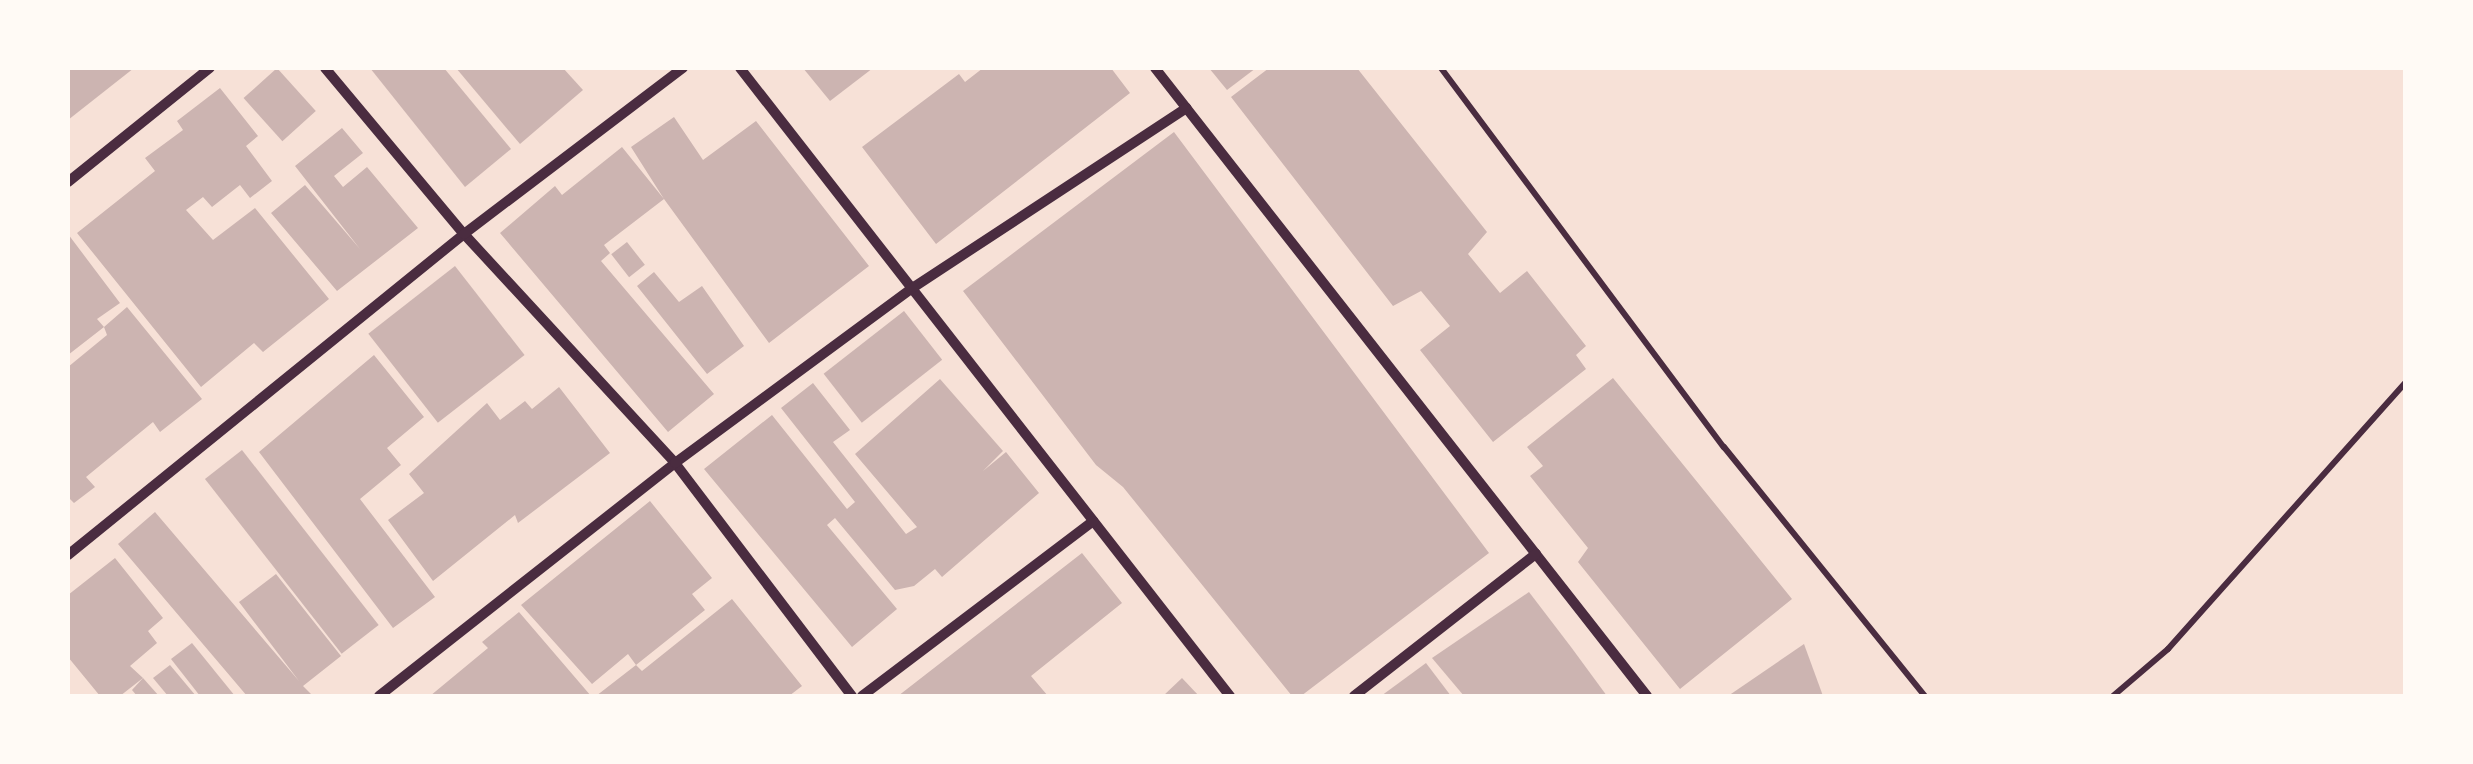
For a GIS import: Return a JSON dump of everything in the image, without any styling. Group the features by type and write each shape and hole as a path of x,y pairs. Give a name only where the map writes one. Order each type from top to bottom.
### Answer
{"street":[{"path":"68,182 210,68"},
{"path":"326,68 464,234 675,463 852,696"},
{"path":"68,555 464,234 683,68"},
{"path":"740,68 1230,696"},
{"path":"1155,68 1647,696"},
{"path":"379,696 675,463 914,287 1186,108"},
{"path":"862,696 1094,520"},
{"path":"1354,696 1536,554"}],"path":[{"path":"1440,68 1724,447 1925,696"},
{"path":"2113,696 2168,650 2406,382"}],"building":[{"path":"68,68 134,68 68,120"},
{"path":"277,68 316,111 282,141 244,98"},
{"path":"370,68 444,68 511,149 465,187"},
{"path":"456,68 563,68 583,90 520,144"},
{"path":"803,68 873,68 830,101"},
{"path":"983,68 1111,68 1130,93 936,244 862,147 959,74 965,82"},
{"path":"1209,68 1256,68 1227,90"},
{"path":"1269,68 1357,68 1487,232 1468,254 1500,293 1527,271 1586,346 1576,355 1586,369 1493,442 1420,350 1450,326 1421,291 1393,306 1231,97"},
{"path":"220,88 258,136 246,146 272,181 250,198 240,185 212,207 203,197 186,210 213,240 255,208 329,299 263,352 254,343 201,387 77,233 155,171 145,158 183,130 177,121"},
{"path":"674,117 703,160 756,121 869,266 769,343 631,147"},
{"path":"342,128 363,153 334,176 343,187 367,167 418,228 337,291 271,213 305,185 360,249 295,166"},
{"path":"1174,132 1489,553 1301,696 1292,696 1123,487 1096,465 963,291"},
{"path":"622,147 664,199 604,245 610,253 601,261 714,394 668,432 500,233 555,186 562,195"},
{"path":"68,234 120,303 97,319 104,327 68,355"},
{"path":"627,242 645,265 629,277 611,254"},
{"path":"455,266 525,355 438,423 368,334"},
{"path":"654,272 679,302 702,286 744,346 707,374 637,286"},
{"path":"127,307 202,399 160,432 153,422 86,477 95,487 74,503 68,497 68,367 107,335 104,327"},
{"path":"904,311 942,360 862,423 824,374"},
{"path":"374,355 424,417 387,448 401,465 360,499 435,597 393,628 259,452"},
{"path":"1613,378 1792,599 1680,689 1578,562 1588,548 1530,476 1543,466 1527,447"},
{"path":"940,379 1003,451 983,471 1006,452 1039,493 942,577 935,569 914,586 895,590 835,518 827,525 897,609 852,647 704,469 772,415 847,509 855,502 781,408 813,383 850,430 833,442 906,534 917,527 855,454"},
{"path":"559,387 610,453 518,523 515,515 433,581 388,520 424,493 409,474 487,403 500,420 525,401 532,409"},
{"path":"242,450 379,625 342,654 205,479"},
{"path":"650,501 712,578 692,594 705,610 636,665 628,654 592,684 521,605"},
{"path":"155,512 299,681 239,602 276,574 341,656 303,686 311,694 247,696 118,544"},
{"path":"1082,553 1122,603 1031,676 1048,696 898,696"},
{"path":"115,558 163,618 148,631 157,643 130,666 143,678 120,696 100,696 68,657 68,595"},
{"path":"1529,592 1607,696 1464,696 1432,658"},
{"path":"732,599 802,686 789,696 596,696 636,665 642,671"},
{"path":"519,612 591,696 430,696 488,648 482,642"},
{"path":"192,643 235,696 200,696 171,659"},
{"path":"1804,644 1823,696 1728,696"},
{"path":"1426,663 1451,696 1381,696"},
{"path":"170,665 196,696 168,696 153,678"},
{"path":"143,678 159,696 137,696 132,690"},
{"path":"1182,678 1199,696 1163,696"}]}
